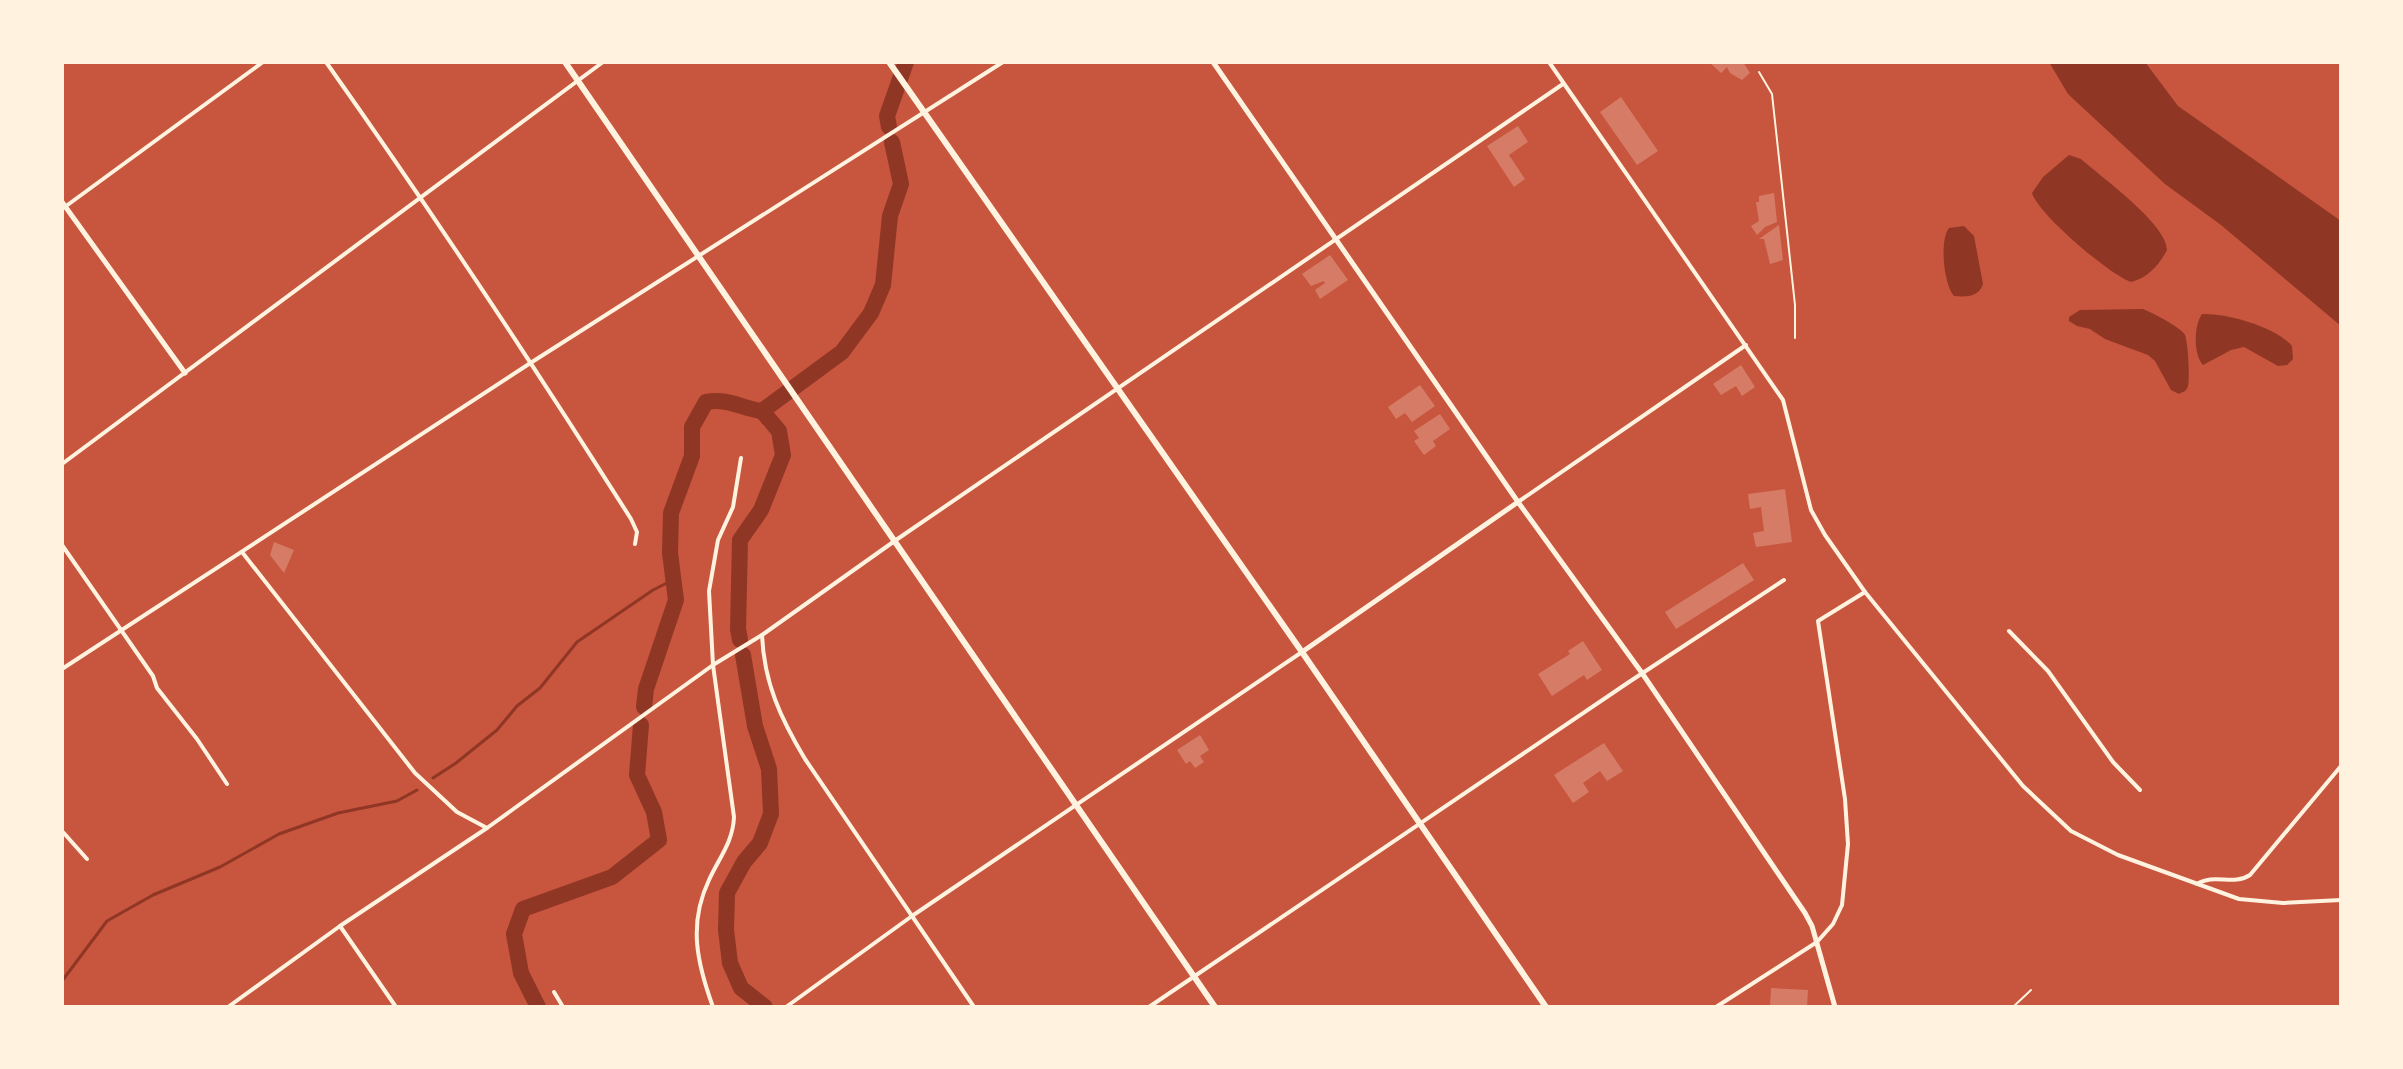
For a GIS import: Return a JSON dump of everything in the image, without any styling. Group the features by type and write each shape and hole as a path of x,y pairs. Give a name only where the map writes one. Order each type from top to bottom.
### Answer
{"main road":[{"path":"565,62 1215,1007"},
{"path":"889,62 1546,1007"}],"street":[{"path":"185,373 63,206 263,62"},
{"path":"326,62 421,196 532,362 631,519 637,532 635,544"},
{"path":"62,464 603,62"},
{"path":"62,669 532,362 1003,62"},
{"path":"1213,62 1518,502 1642,673 1805,913 1817,942 1835,1007"},
{"path":"1549,62 1783,400 1806,498 1825,535 1865,592 2023,786 2052,815 2092,844 2197,884 2239,899 2283,903 2341,900"},
{"path":"228,1007 340,926 487,828 713,665 762,635 1335,237 1563,84"},
{"path":"786,1007 912,916 1302,652 1746,345"},
{"path":"713,1007 697,955 695,935 702,897 732,838 734,817 713,665 709,591 718,540 733,507 741,458"},
{"path":"62,545 153,676 157,688 227,784"},
{"path":"242,552 415,773 457,812 487,828"},
{"path":"1149,1007 1784,580"},
{"path":"1716,1007 1817,942 1833,924 1842,905 1848,844 1845,799 1818,621 1865,592"},
{"path":"2009,631 2048,671 2113,762 2140,790"},
{"path":"762,635 763,661 782,721 974,1007"},
{"path":"2197,884 2208,879 2236,880 2250,875 2341,766"},
{"path":"62,831 87,859"},
{"path":"340,926 396,1007"},
{"path":"554,992 563,1007"}],"path":[{"path":"1759,72 1772,94 1794,299 1795,338"},
{"path":"2013,1007 2031,990"}],"shaded area":[{"path":"2049,62 2145,62 2178,106 2341,221 2341,326 2221,225 2165,184 2068,94"},
{"path":"2069,155 2081,159 2132,202 2164,239 2167,250 2148,274 2131,282 2121,277 2060,229 2037,203 2032,193 2043,177"},
{"path":"1964,226 1974,236 1983,284 1975,294 1954,296 1945,273 1944,243 1949,228"},
{"path":"2143,309 2173,324 2185,335 2189,382 2179,394 2171,390 2155,361 2148,355 2069,321 2069,317 2080,310"},
{"path":"2202,314 2237,319 2263,327 2292,346 2293,359 2287,365 2278,366 2244,347 2231,350 2203,365 2196,340"}],"building":[{"path":"1709,62 1743,62 1750,73 1742,80 1730,73 1727,67 1721,73"},
{"path":"1621,97 1658,151 1637,165 1600,112"},
{"path":"1518,126 1528,142 1509,155 1525,179 1514,187 1487,146"},
{"path":"1774,193 1777,222 1757,235 1751,226 1759,221 1756,202 1759,202 1759,196"},
{"path":"1779,225 1783,260 1770,264 1764,239 1759,239"},
{"path":"1330,255 1348,280 1320,299 1315,290 1324,281 1311,286 1302,274"},
{"path":"1741,365 1755,387 1742,396 1736,386 1721,395 1713,384"},
{"path":"1420,385 1435,406 1412,422 1405,413 1396,419 1388,407"},
{"path":"1440,414 1450,429 1433,441 1436,446 1424,455 1414,441 1419,438 1414,431"},
{"path":"1785,489 1792,542 1756,547 1753,533 1764,531 1761,507 1750,509 1748,494"},
{"path":"274,542 294,550 284,573 270,555"},
{"path":"1743,563 1754,580 1676,629 1665,612"},
{"path":"1583,641 1602,670 1587,680 1584,675 1552,696 1538,674 1570,654 1568,651"},
{"path":"1200,735 1209,750 1200,756 1204,762 1195,768 1190,761 1186,764 1177,750"},
{"path":"1604,743 1623,771 1607,781 1600,771 1583,783 1589,792 1573,803 1554,775"},
{"path":"1771,988 1808,990 1807,1007 1770,1007"}],"waterway":[{"path":"889,127 887,116 906,62"},
{"path":"644,707 646,689 676,600 670,553 671,513 692,456 692,427 706,402 728,402 762,411 842,352 871,313 883,285 890,216 901,184 892,142"},
{"path":"740,640 740,540 761,510 783,455 779,431 762,411"},
{"path":"433,778 497,730 517,706 540,688 577,642 653,590 673,580"},
{"path":"743,655 755,726 769,769 771,814 760,843 744,862 727,893 726,930 730,963 741,988 765,1007"},
{"path":"538,1007 521,973 514,934 523,909 612,877 659,840 654,812 637,775 641,725"},
{"path":"62,981 107,921 153,895 220,867 279,834 338,813 397,801 417,790"}]}
